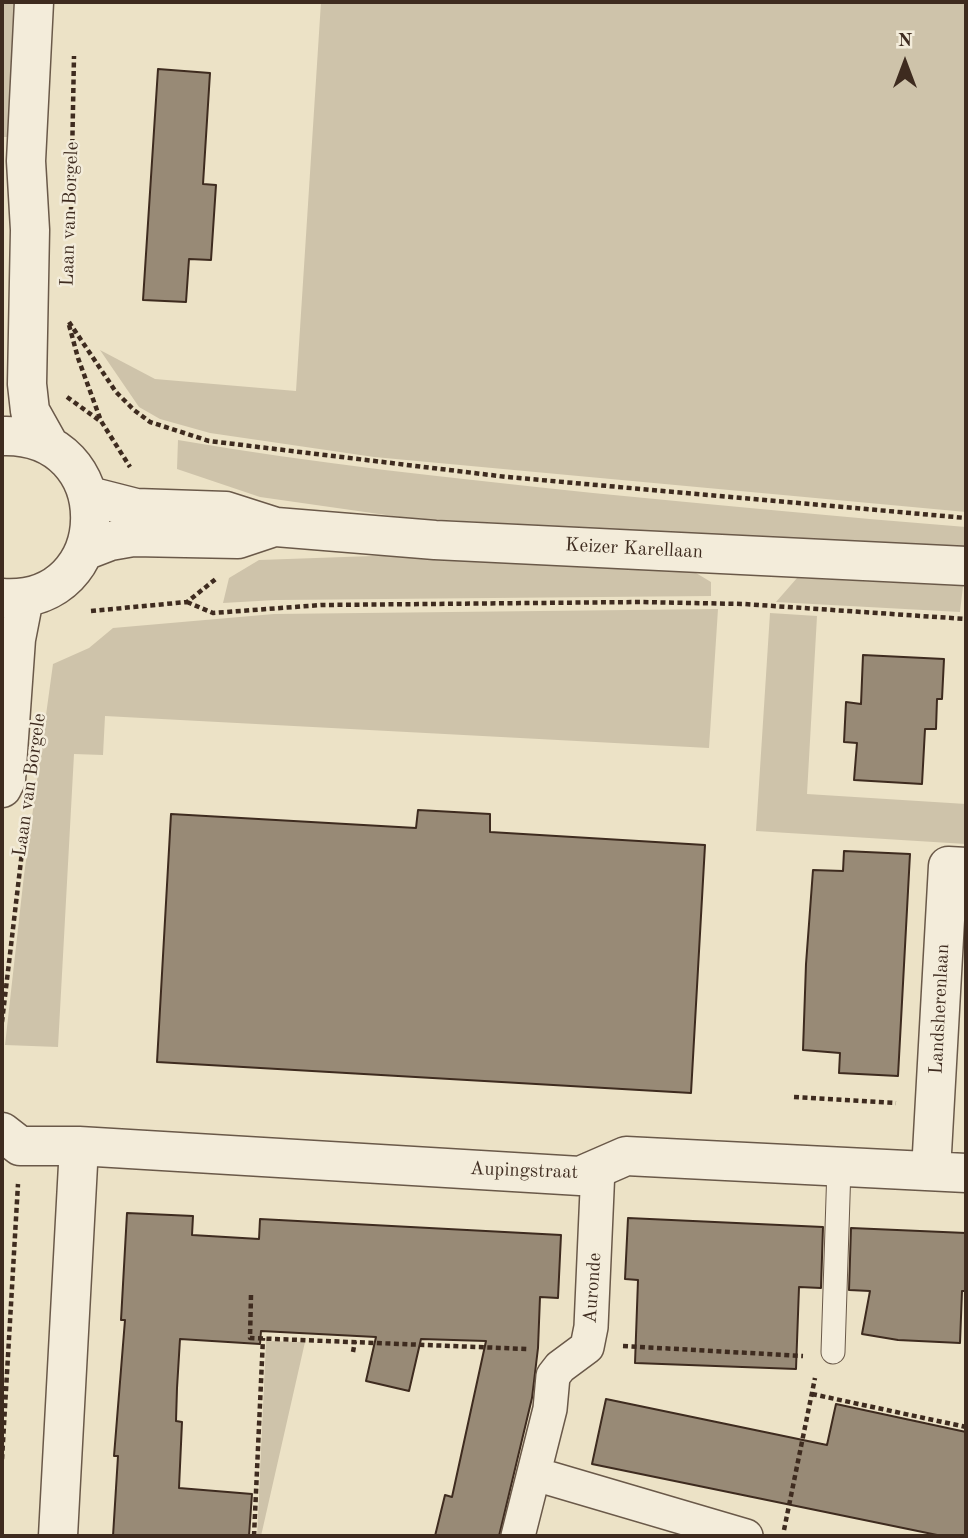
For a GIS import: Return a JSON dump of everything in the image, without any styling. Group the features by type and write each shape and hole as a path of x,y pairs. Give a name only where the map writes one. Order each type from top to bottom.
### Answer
{"street":[{"name":"Laan van Borgele","path":"34,2 26,160 30,230 27,384 30,411 49,445"},
{"name":"Laan van Borgele","path":"2,294 8,229 26,160"},
{"path":"2,436 33,439 49,445 74,466 89,496 90,532 84,551 74,568 60,582 43,592 13,598"},
{"name":"Keizer Karellaan","path":"89,496 135,509 226,511 276,527 435,540 966,566"},
{"name":"Keizer Karellaan","path":"84,551 110,541 133,537 238,539 276,527"},
{"name":"Laan van Borgele","path":"13,598 16,639 6,780 14,798"},
{"name":"Landsherenlaan","path":"949,1172 936,1105 948,866 966,867"},
{"name":"Aupingstraat","path":"11,1139 79,1146 580,1176 626,1156 949,1172"},
{"path":"58,1536 79,1146"},
{"name":"Auronde","path":"518,1536 536,1474 550,1409 553,1376 560,1367 587,1347 591,1327 598,1168"},
{"path":"536,1474 746,1536"}],"lane":[{"path":"826,1354 839,1167"}],"path":[{"name":"Laan van Borgele","path":"70,225 74,43"},
{"path":"129,463 101,421 68,321 116,392 134,410 150,422 209,441 520,478 966,518"},
{"path":"57,391 101,421"},
{"path":"187,602 225,572"},
{"path":"91,611 187,602 213,613 321,606 640,602 744,604 966,619"},
{"name":"Laan van Borgele","path":"2,1022 14,798"},
{"path":"794,1097 936,1105"},
{"path":"2,1459 11,1139"},
{"path":"251,1295 250,1338 529,1349"},
{"path":"254,1536 263,1338"},
{"path":"353,1352 355,1341"},
{"path":"587,1347 826,1354 812,1394 782,1536"},
{"path":"812,1394 966,1427"}],"shaded area":[{"path":"2,2 15,2 8,137 2,137"},
{"path":"321,2 966,2 966,512 374,457 210,433 160,419 139,407 100,350 155,379 296,391"},
{"path":"178,440 489,482 966,527 966,548 407,518 260,497 177,469"},
{"path":"401,555 691,570 711,582 711,596 276,600 223,603 229,578 259,560"},
{"path":"797,578 963,586 960,612 776,602"},
{"path":"718,609 709,748 105,716 103,755 74,754 58,1047 5,1045 24,875 53,664 89,648 113,628 274,614"},
{"path":"770,613 817,616 807,794 966,804 966,844 756,831"},
{"path":"266,1341 305,1342 261,1536 257,1536"}],"building":[{"path":"158,69 210,73 203,184 216,185 211,260 189,259 186,302 143,300"},
{"path":"863,655 944,659 942,699 937,699 936,729 925,729 922,784 854,780 857,743 844,742 846,702 861,704"},
{"path":"418,810 490,814 490,832 705,845 691,1093 157,1062 171,814 416,828"},
{"path":"844,851 910,854 898,1076 839,1073 840,1053 803,1050 813,870 843,871"},
{"path":"127,1213 193,1216 192,1235 259,1239 260,1219 561,1235 558,1298 540,1297 532,1398 499,1536 435,1536 445,1495 452,1497 486,1341 421,1339 409,1391 366,1381 376,1337 261,1331 260,1344 180,1339 177,1388 176,1421 182,1422 179,1488 252,1494 249,1536 113,1536 118,1456 114,1456 125,1320 121,1320"},
{"path":"628,1218 823,1227 821,1288 799,1287 796,1369 635,1363 638,1280 625,1279"},
{"path":"851,1228 966,1233 966,1291 962,1291 960,1343 898,1340 862,1334 870,1291 849,1290"},
{"path":"606,1399 827,1445 836,1404 966,1432 966,1536 942,1536 592,1464"}]}
